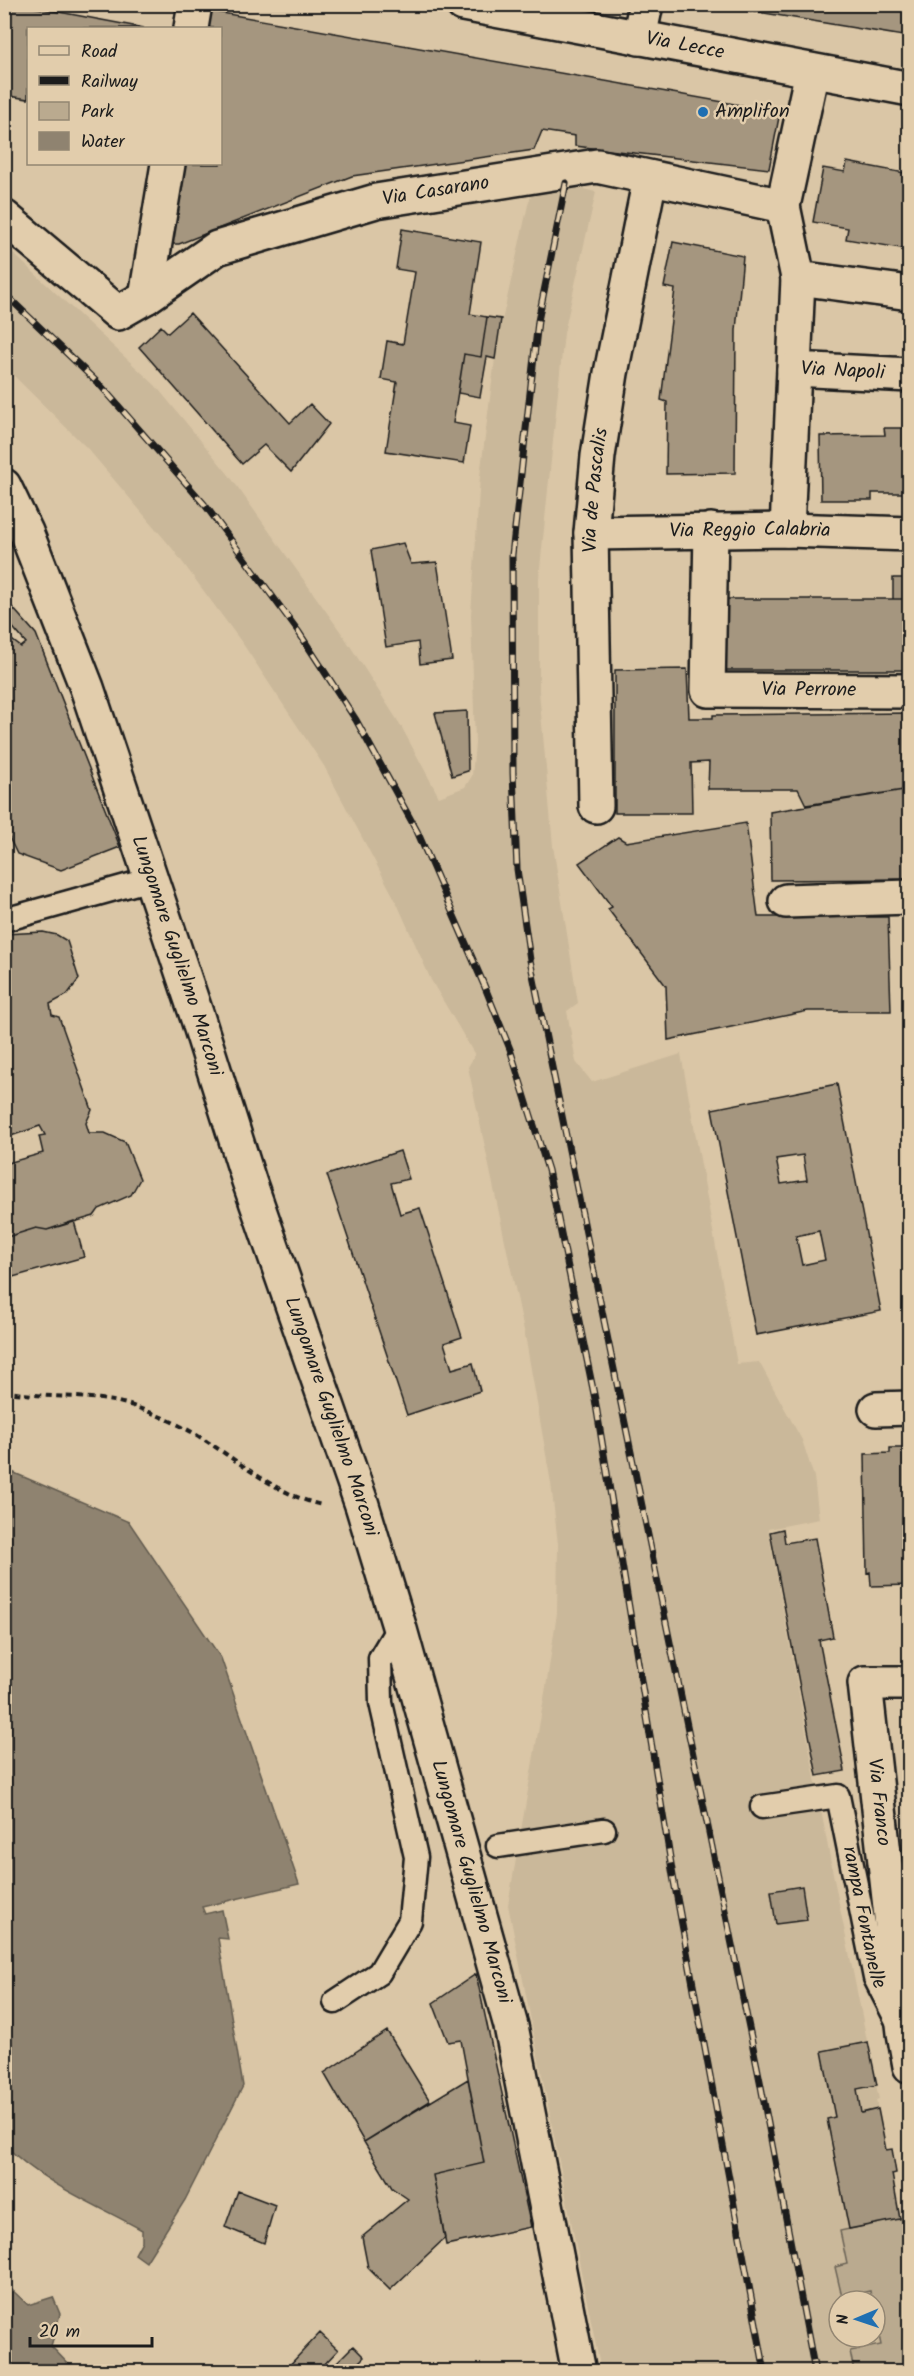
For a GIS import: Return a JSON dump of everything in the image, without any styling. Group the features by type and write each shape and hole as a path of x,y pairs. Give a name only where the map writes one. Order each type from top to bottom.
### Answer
{"street":[{"path":"191,27 195,4"},
{"name":"Via Lecce","path":"463,4 909,89"},
{"path":"639,38 646,4"},
{"path":"783,206 812,71"},
{"path":"146,297 168,165"},
{"name":"Via Casarano","path":"4,217 118,313 146,297 217,248 376,201 597,166 783,206"},
{"name":"Via de Pascalis","path":"596,806 591,533 598,456 611,373 650,178"},
{"name":"Via Napoli","path":"783,206 798,278 795,369 909,375"},
{"path":"798,278 909,293"},
{"path":"787,530 795,369"},
{"name":"Lungomare Guglielmo Marconi","path":"4,486 26,532 87,688 198,1019 249,1181 362,1505 399,1626 511,2026 579,2372"},
{"name":"Via Perrone","path":"711,530 708,690 909,691"},
{"name":"Via Reggio Calabria","path":"591,533 787,530 909,534"},
{"path":"786,901 909,897"},
{"path":"876,1409 909,1408"},
{"name":"Via Franco","path":"909,1683 865,1683 909,2066"}],"lane":[{"path":"4,920 151,879"},
{"path":"335,2002 379,1973 410,1921 421,1857 381,1703 380,1658 399,1626"},
{"name":"rampa Fontanelle","path":"762,1807 838,1796 875,1978 907,2033"},
{"path":"498,1846 604,1830"}],"path":[{"path":"4,1391 26,1395 76,1395 135,1407 193,1433 272,1485 305,1501 338,1508 362,1505"},
{"path":"4,1460 7,1453"}],"shaded area":[{"path":"537,178 596,192 564,333 539,578 539,691 553,846 578,1003 567,1011 576,1062 592,1082 681,1054 737,1364 759,1362 802,1440 814,1477 819,1519 768,1529 834,1879 879,2099 876,2100 886,2149 892,2149 896,2173 892,2175 900,2218 905,2217 909,2238 909,2371 601,2371 508,1905 557,1613 558,1544 551,1483 525,1335 468,1067 475,1055 431,980 396,901 324,766 243,644 172,548 88,449 5,367 4,245 155,385 229,475 345,638 401,726 439,797 465,787 472,776 475,744 471,615 480,476 497,343 528,205"}],"green space":[{"path":"905,2217 910,2238 909,2371 854,2371 850,2351 887,2349 887,2289 840,2289 835,2267 847,2264 840,2231"}],"water":[{"path":"5,1469 129,1522 221,1658 299,1884 202,1907 205,1914 222,1910 228,1939 218,1938 243,2086 185,2200 146,2262 135,2254 142,2241 142,2230 52,2182 5,2145"},
{"path":"4,2279 28,2305 53,2297 60,2314 51,2346 75,2371 5,2371"}],"building":[{"path":"4,4 17,4 139,27 27,27 27,99 4,95"},
{"path":"709,4 903,4 910,37"},
{"path":"211,11 780,112 769,169 575,146 575,136 542,131 534,150 352,176 179,244 171,244 185,165 222,165 222,27 208,27"},
{"path":"847,162 910,174 910,241 907,241 906,249 846,239 848,228 813,222 823,168 845,172"},
{"path":"402,229 481,242 470,314 487,317 481,357 464,354 453,423 470,426 464,463 386,451 397,382 381,379 387,341 403,344 415,272 396,269"},
{"path":"673,242 743,256 736,330 735,473 666,474 667,402 661,400 675,289 664,287"},
{"path":"190,313 290,423 310,404 329,424 291,472 264,445 242,464 139,347 161,326 168,333"},
{"path":"487,317 501,319 495,359 487,357 480,397 458,393 464,354 481,357"},
{"path":"884,428 910,428 910,493 872,493 872,500 821,500 820,436 885,435"},
{"path":"403,543 411,564 437,562 452,660 420,664 418,642 386,647 371,550"},
{"path":"893,578 910,578 910,599 893,599"},
{"path":"4,598 36,634 120,847 61,870 17,854 4,827 4,634 21,647 26,643 4,617"},
{"path":"723,599 910,599 910,670 722,670"},
{"path":"687,669 689,718 713,718 713,715 910,713 910,789 806,805 798,789 708,789 709,762 691,763 692,813 615,813 615,670"},
{"path":"467,711 468,771 452,776 435,713"},
{"path":"910,789 910,879 771,880 770,812"},
{"path":"746,823 758,917 888,917 891,1011 808,1011 668,1040 666,986 608,909 612,907 579,863 618,837 626,842"},
{"path":"43,932 57,935 67,941 79,979 67,995 50,1004 52,1015 59,1017 92,1110 86,1123 89,1133 105,1133 125,1142 140,1179 131,1195 99,1209 94,1216 47,1230 36,1228 4,1238 4,1164 43,1153 39,1136 45,1135 40,1126 5,1138 4,1136 4,934"},
{"path":"837,1084 881,1311 756,1335 712,1109","holes":["803,1155 807,1180 781,1184 776,1159","819,1231 825,1260 802,1265 796,1236"]},
{"path":"400,1151 409,1179 391,1183 400,1214 420,1208 462,1337 444,1343 452,1369 473,1363 480,1391 407,1415 327,1175"},
{"path":"74,1221 84,1257 13,1277 4,1271 4,1238 36,1228 47,1230"},
{"path":"890,1448 910,1448 910,1585 871,1586 870,1572 867,1573 865,1454 890,1453"},
{"path":"783,1529 785,1543 815,1538 833,1637 819,1640 845,1771 817,1776 770,1532"},
{"path":"802,1886 807,1920 776,1924 771,1891"},
{"path":"476,1974 531,2227 446,2245 433,2175 484,2163 461,2040 448,2042 433,2003"},
{"path":"387,2031 430,2101 364,2142 324,2073"},
{"path":"868,2042 877,2085 857,2089 861,2113 878,2109 886,2150 892,2149 896,2173 892,2174 900,2219 849,2229 827,2119 835,2117 822,2051"},
{"path":"468,2079 484,2163 433,2175 445,2238 390,2290 368,2268 362,2237 408,2199 392,2188 364,2142"},
{"path":"238,2191 275,2205 264,2243 225,2227"},
{"path":"320,2333 338,2350 317,2372 283,2372"},
{"path":"353,2346 364,2357 349,2372 343,2372 335,2364"}],"railway":[{"path":"566,183 538,321 512,555 513,773 517,869 530,960 760,2081 815,2372"},
{"path":"4,293 102,387 205,505 298,631 356,720 417,831 510,1049 548,1170 595,1399 673,1876 765,2372"}],"place":[{"name":"Amplifon","path":"703,112"}]}
